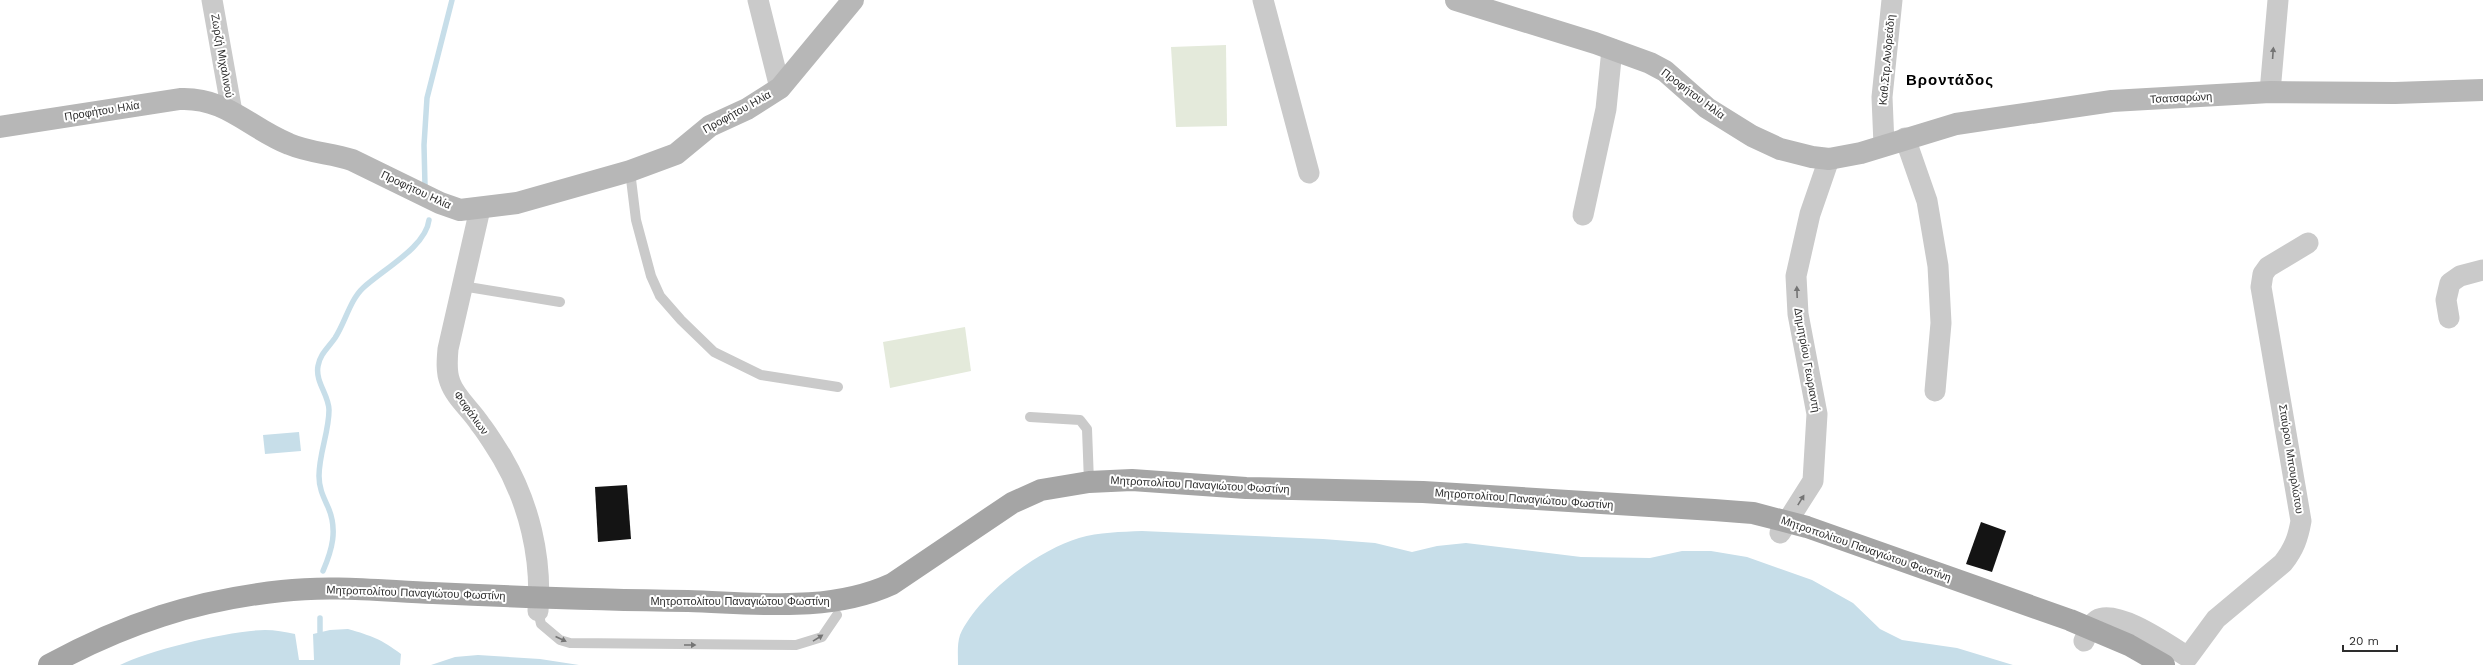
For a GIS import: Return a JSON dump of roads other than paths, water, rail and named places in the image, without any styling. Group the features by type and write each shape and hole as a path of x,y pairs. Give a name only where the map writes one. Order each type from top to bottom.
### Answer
{"main road":[{"name":"Μητροπολίτου Παναγιώτου Φωστίνη","path":"76,665 168,626 239,610 284,604 331,602 539,604 788,603 842,601 875,592 892,584 1026,496 1060,486 1089,482 1132,480 1246,488 1423,492 1732,511 1784,527 2087,635"},
{"name":"Μητροπολίτου Παναγιώτου Φωστίνη","path":"49,665 79,648 143,620 192,606 257,594 325,589 539,604 787,617 837,615 864,610 900,595 1031,508 1061,499 1097,495 1131,494 1245,501 1420,505 1784,527"},
{"path":"2087,635 2138,665"},
{"path":"2087,635 2128,645 2164,665"}],"street":[{"name":"Ζωρζή Μιχαλινού","path":"212,0 232,112"},
{"path":"758,0 780,88"},
{"name":"Προφήτου Ηλία","path":"0,127 180,99 198,98 211,101 289,144 313,152 337,154 440,203 460,210 480,209 517,203 630,172 676,154 710,126 747,109 780,88 853,0"},
{"path":"1263,0 1309,173"},
{"name":"Προφήτου Ηλία","path":"1456,0 1612,49 1665,71 1707,108 1752,136 1780,149 1812,157 1830,159 1861,153 1884,144"},
{"name":"Καθ.Στρ.Ανδρεάδη","path":"1884,144 1882,98 1892,0"},
{"path":"2270,92 2278,0"},
{"path":"1583,215 1606,109 1612,49"},
{"name":"Τσατσαρώνη","path":"1884,144 1956,124 2112,101 2270,92 2395,93 2483,90"},
{"path":"1905,138 1927,200 1938,266 1941,323 1935,391"},
{"name":"Δημητρίου Γεωριαντή","path":"1784,527 1813,481 1817,450 1817,414 1798,314 1796,276 1810,214 1830,159"},
{"name":"Φαφάλιων","path":"480,209 448,349 450,382 503,458 522,497 531,528 540,572 539,604"},
{"name":"Σταύρου Μπουρλώτου","path":"2087,635 2096,621 2102,618 2118,618 2194,661 2216,619 2284,562 2293,551 2298,539 2301,521 2261,287 2262,274 2268,267 2308,243"},
{"path":"2449,318 2446,300 2450,282 2460,276 2483,270"}],"lane":[{"path":"630,172 636,220 651,276 660,296 681,320 714,352 761,375 838,387"},
{"path":"462,286 560,302"},
{"path":"1030,417 1074,419 1080,420 1085,425 1088,429 1089,482"},
{"path":"539,604 541,624 560,640 570,643 630,645 796,645 822,637 837,615"}],"water":[{"path":"299,432 301,451 265,454 263,435"},
{"path":"1142,531 1323,539 1375,543 1412,552 1437,546 1466,543 1581,557 1650,558 1682,551 1711,551 1747,557 1812,580 1853,603 1880,629 1902,640 1957,648 2013,665 958,665 959,638 969,620 980,605 995,590 1028,563 1063,544 1079,538 1102,533"},
{"path":"348,629 376,638 394,649 401,654 400,665 120,665 133,659 170,647 232,633 265,630 295,634 299,660 314,660 313,634 330,630"},
{"path":"478,655 540,659 579,665 431,665 455,657"}],"waterway":[{"path":"425,186 424,145 427,98 452,0"},
{"path":"323,571 333,540 333,524 319,480 319,467 329,418 327,399 318,378 319,362 322,355 339,332 358,293 412,249 426,230 429,220"},
{"path":"320,618 320,632"}],"district":[{"name":"Βροντάδος","path":"1950,80"}]}
